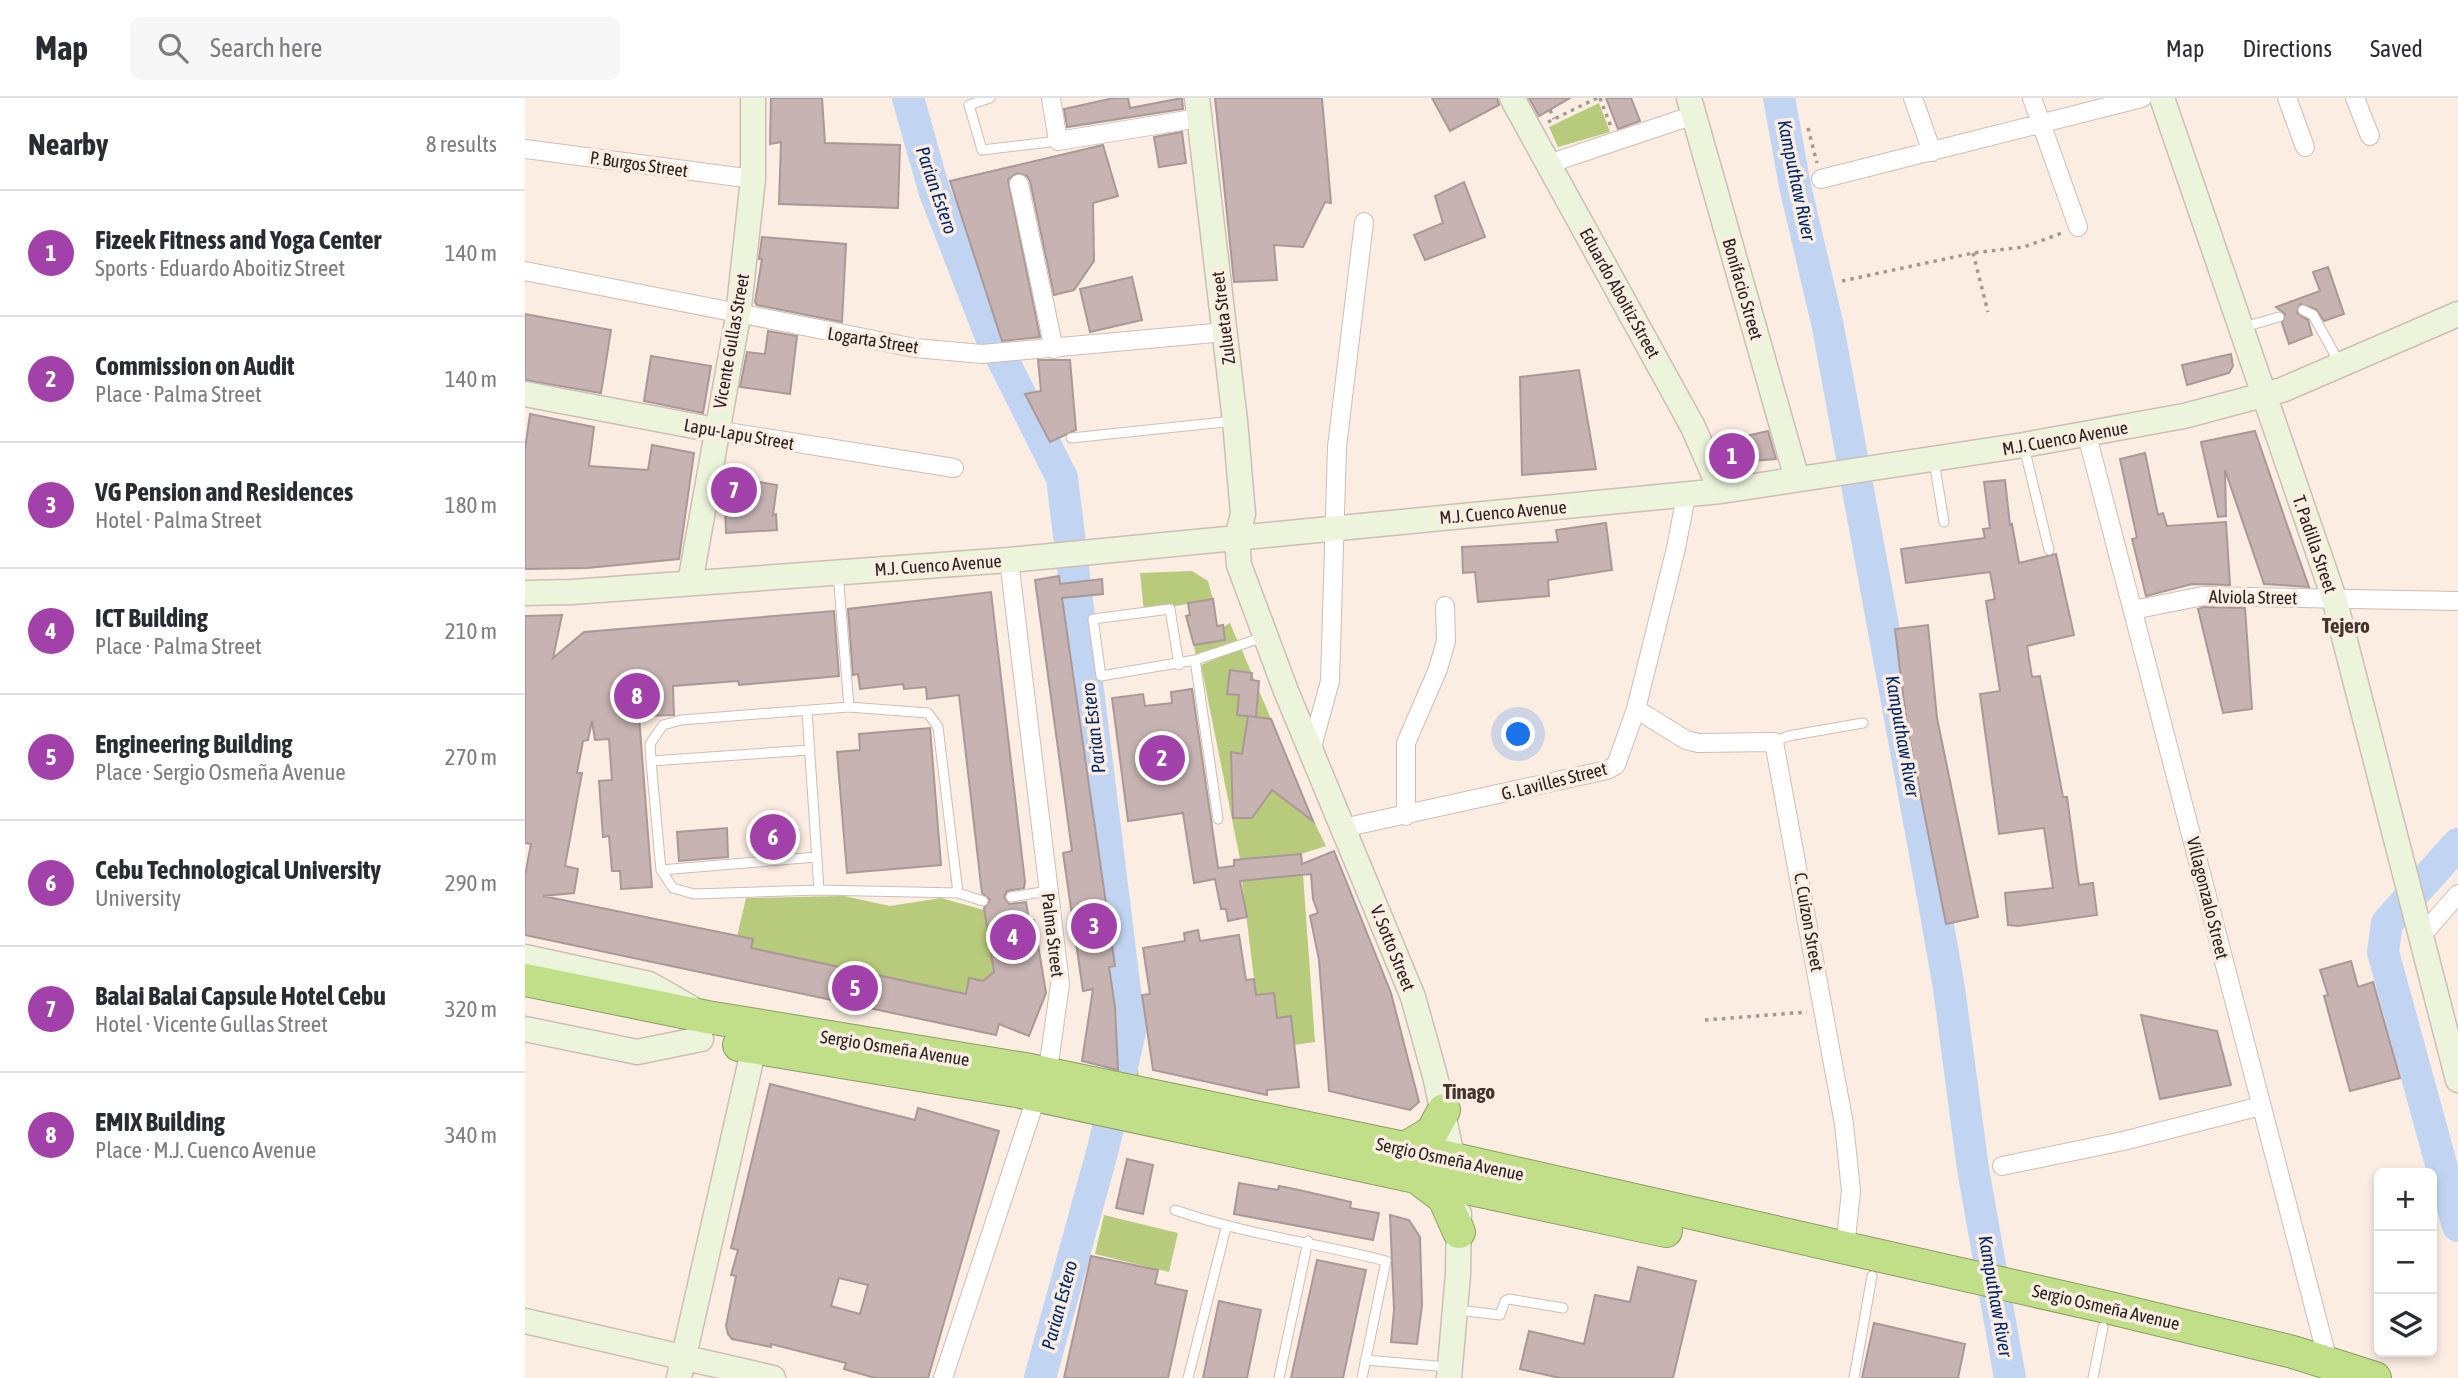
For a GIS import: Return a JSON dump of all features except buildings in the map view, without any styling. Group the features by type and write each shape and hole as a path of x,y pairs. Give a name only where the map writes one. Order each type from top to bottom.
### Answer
{"highway":[{"path":"525,980 704,1028"},
{"path":"525,1002 704,1028"},
{"name":"Sergio Osmeña Avenue","path":"704,1028 754,1047 1040,1084"},
{"name":"Sergio Osmeña Avenue","path":"704,1028 1040,1084 1410,1163 1458,1198 1845,1248 1980,1288 2317,1370"},
{"path":"1444,1110 1410,1163 1444,1198 1458,1198"},
{"name":"Sergio Osmeña Avenue","path":"1458,1198 1494,1194 1873,1276 1980,1288"},
{"name":"Sergio Osmeña Avenue","path":"2025,1298 2103,1327 2317,1370 2375,1378"}],"street":[{"name":"Vicente Gullas Street","path":"690,583 715,430 738,316 753,179 753,98"},
{"path":"1051,98 1058,141 1198,108"},
{"name":"Eduardo Aboitiz Street","path":"1512,98 1693,427 1721,491"},
{"path":"1913,98 1932,152"},
{"path":"2032,98 2078,228"},
{"path":"1821,179 2142,98"},
{"name":"T. Padilla Street","path":"2162,98 2334,598 2405,875 2455,1053 2458,1080"},
{"path":"2287,98 2305,147"},
{"path":"2355,98 2370,136"},
{"path":"1542,153 1692,106"},
{"name":"Bonifacio Street","path":"1692,106 1797,479"},
{"name":"Zulueta Street","path":"1198,108 1235,421 1243,514 1237,538"},
{"name":"P. Burgos Street","path":"525,149 753,179"},
{"path":"1019,184 1054,349"},
{"path":"1312,747 1330,681 1337,447 1364,222"},
{"name":"Logarta Street","path":"525,271 884,344 982,354 1225,331"},
{"name":"M.J. Cuenco Avenue","path":"525,593 1034,558 1721,491 2087,435 2265,395 2458,314"},
{"name":"Lapu-Lapu Street","path":"525,394 715,430 954,468"},
{"name":"Villagonzalo Street","path":"2087,435 2262,1106 2317,1370"},
{"name":"G. Lavilles Street","path":"1343,828 1607,770 1616,765 1636,709 1676,548 1685,496"},
{"name":"V. Sotto Street","path":"1237,538 1239,565 1246,590 1413,997 1444,1110 1458,1198 1456,1309 1450,1373"},
{"name":"Palma Street","path":"943,1378 1050,1056 1060,984 1009,560"},
{"name":"Alviola Street","path":"2133,610 2203,596 2458,601"},
{"path":"1406,816 1406,743 1446,640 1445,606"},
{"path":"1636,709 1686,740 1698,743 1774,743"},
{"name":"C. Cuizon Street","path":"1774,743 1824,1010 1849,1164 1851,1191 1845,1248"},
{"path":"2419,924 2458,894"},
{"name":"Sergio Osmeña Avenue","path":"525,957 649,984 704,1028"},
{"name":"Sergio Osmeña Avenue","path":"525,1029 637,1052 704,1028"},
{"path":"681,1367 754,1047"},
{"path":"2002,1166 2123,1141 2262,1106"},
{"path":"525,1321 681,1367 773,1378"}],"lane":[{"path":"990,98 969,105 982,150 1058,141"},
{"path":"2302,310 2313,314 2340,365"},
{"path":"2242,328 2279,317"},
{"path":"1071,438 1235,421"},
{"path":"2024,445 2049,550"},
{"path":"1934,460 1944,522"},
{"path":"838,573 849,708"},
{"path":"1179,665 1170,609 1093,620 1101,676 1179,665 1265,636"},
{"path":"1195,660 1218,819"},
{"path":"958,893 938,727 928,713 849,708 681,720 663,725 650,744 661,870 673,888 694,894 819,890 958,893 983,901"},
{"path":"807,711 819,890"},
{"path":"1774,743 1788,737 1863,723"},
{"path":"651,761 810,750"},
{"path":"661,870 816,857"},
{"path":"1011,897 1048,891"},
{"path":"1175,1210 1226,1228 1308,1241 1386,1261 1362,1378"},
{"path":"1188,1378 1226,1228"},
{"path":"1279,1378 1308,1241"},
{"path":"1854,1378 1873,1276"},
{"path":"1456,1309 1500,1315 1505,1301 1509,1299 1563,1308"},
{"path":"2093,1378 2103,1327"},
{"path":"1365,1360 1450,1373"}],"path":[{"path":"1542,153 1551,136 1545,124 1598,98 1613,132"},
{"path":"1550,110 1554,119"},
{"path":"1808,128 1821,179"},
{"path":"1842,281 1973,253 2024,247 2078,228"},
{"path":"1973,253 1988,312"},
{"path":"1705,1020 1824,1010"}],"green space":[{"path":"1599,103 1610,132 1558,147 1549,127"},
{"path":"1192,571 1208,581 1213,599 1144,612 1140,573"},
{"path":"1059,576 1078,576 1079,582 1139,1079 1119,1071 1115,1007 1109,967 1115,966"},
{"path":"1230,623 1238,642 1196,657 1194,645 1225,640 1223,627"},
{"path":"1241,648 1271,719 1248,716 1242,754 1231,752 1233,817 1252,818 1272,790 1301,811 1308,809 1326,846 1301,854 1240,859 1201,665"},
{"path":"1303,875 1315,1042 1294,1045 1291,1017 1276,1018 1274,993 1256,995 1242,881"},
{"path":"844,896 890,906 941,898 984,910 995,977 991,974 966,994 751,948 737,936 746,898"},
{"path":"1104,1215 1178,1233 1169,1272 1095,1254"}],"waterway":[{"name":"Parian Estero","path":"908,98 934,190 989,332 1062,478 1130,1032 1103,1149 1040,1378"},
{"name":"Kamputhaw River","path":"1779,98 1795,186 1828,327 1933,897 1949,988 1973,1169 2010,1378"},
{"path":"2458,844 2387,923 2383,952 2458,1226"}],"place":[{"name":"Fizeek Fitness and Yoga Center","path":"1732,456"},
{"name":"Balai Balai Capsule Hotel Cebu","path":"734,490"},
{"name":"EMIX Building","path":"637,696"},
{"name":"Commission on Audit","path":"1162,758"},
{"name":"Cebu Technological University","path":"773,837"},
{"name":"VG Pension and Residences","path":"1094,926"},
{"name":"ICT Building","path":"1013,937"},
{"name":"Engineering Building","path":"855,988"}],"district":[{"name":"Tejero","path":"2346,625"},
{"name":"Tinago","path":"1469,1091"}]}
